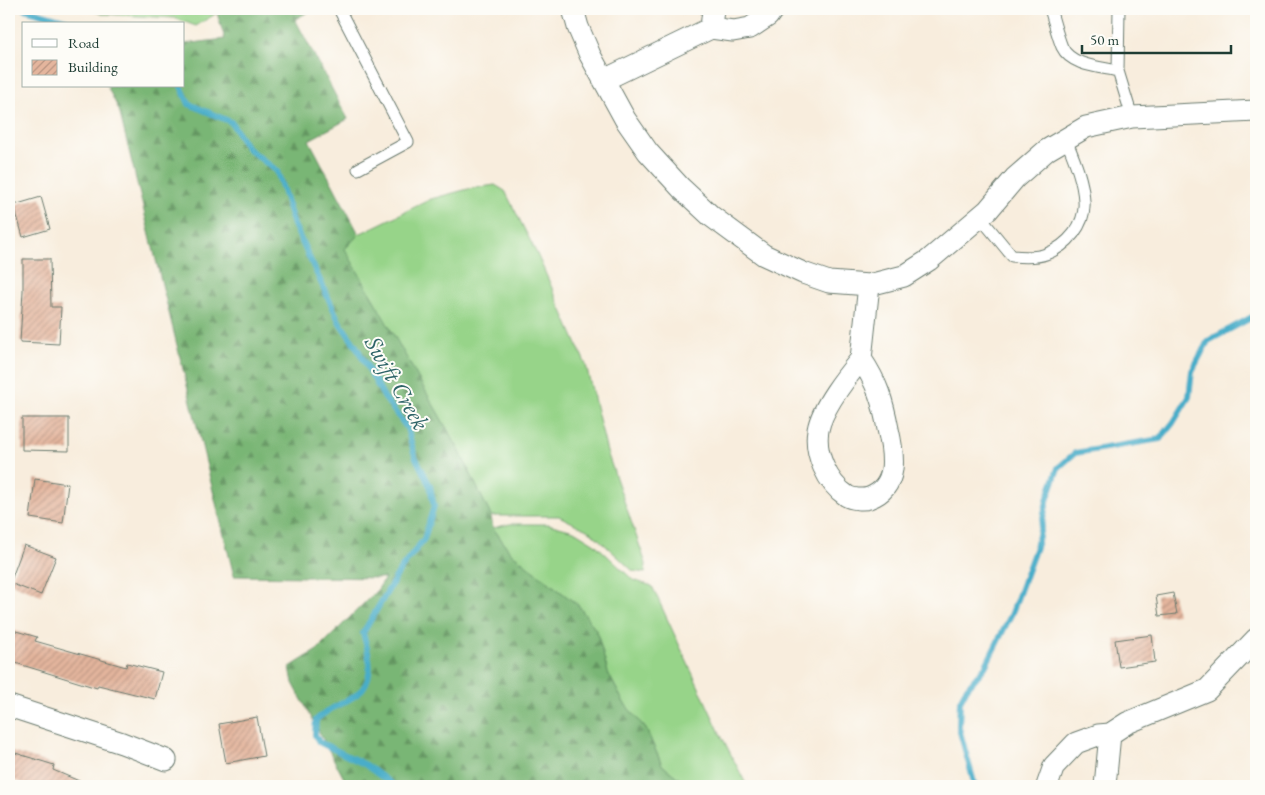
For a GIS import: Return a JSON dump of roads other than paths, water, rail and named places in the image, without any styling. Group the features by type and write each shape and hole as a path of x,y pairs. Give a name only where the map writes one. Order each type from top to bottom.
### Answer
{"street":[{"path":"573,9 590,56 625,119 648,152 711,216 764,255 803,273 829,282 869,285 904,276 929,260 988,210 1015,178 1047,150 1086,128 1132,117 1256,111"},
{"path":"604,80 712,18 733,31 750,28 768,16 773,9"},
{"path":"862,359 873,376 882,401 892,453 891,476 888,485 877,495 865,499 848,497 836,487 827,474 820,460 818,429 824,413 842,383 862,359 869,285"},
{"path":"1047,786 1054,766 1076,743 1098,735 1110,734 1126,722 1207,690 1256,639"},
{"path":"9,706 122,743 166,760"},
{"path":"1104,786 1110,734"}],"lane":[{"path":"339,9 408,142 358,169"},
{"path":"1050,9 1063,48 1073,59 1118,71"},
{"path":"1119,9 1118,71 1132,117"},
{"path":"980,217 1012,256 1029,257 1046,254 1068,240 1080,225 1084,203 1080,176 1066,139"}],"waterway":[{"name":"Swift Creek","path":"25,9 71,22"},
{"name":"Swift Creek","path":"182,88 189,104 231,122 247,148 277,171 294,225 340,323 356,346 384,397 407,428 415,456 430,486 434,506 424,539 400,570 363,633 370,668 366,684 353,697 329,710 316,720 315,735 319,742 366,765 394,786"},
{"path":"975,786 959,728 960,701 967,688 985,667 1012,613 1037,544 1048,497 1058,468 1075,453 1160,439 1173,423 1189,397 1192,371 1208,341 1256,315"}]}
